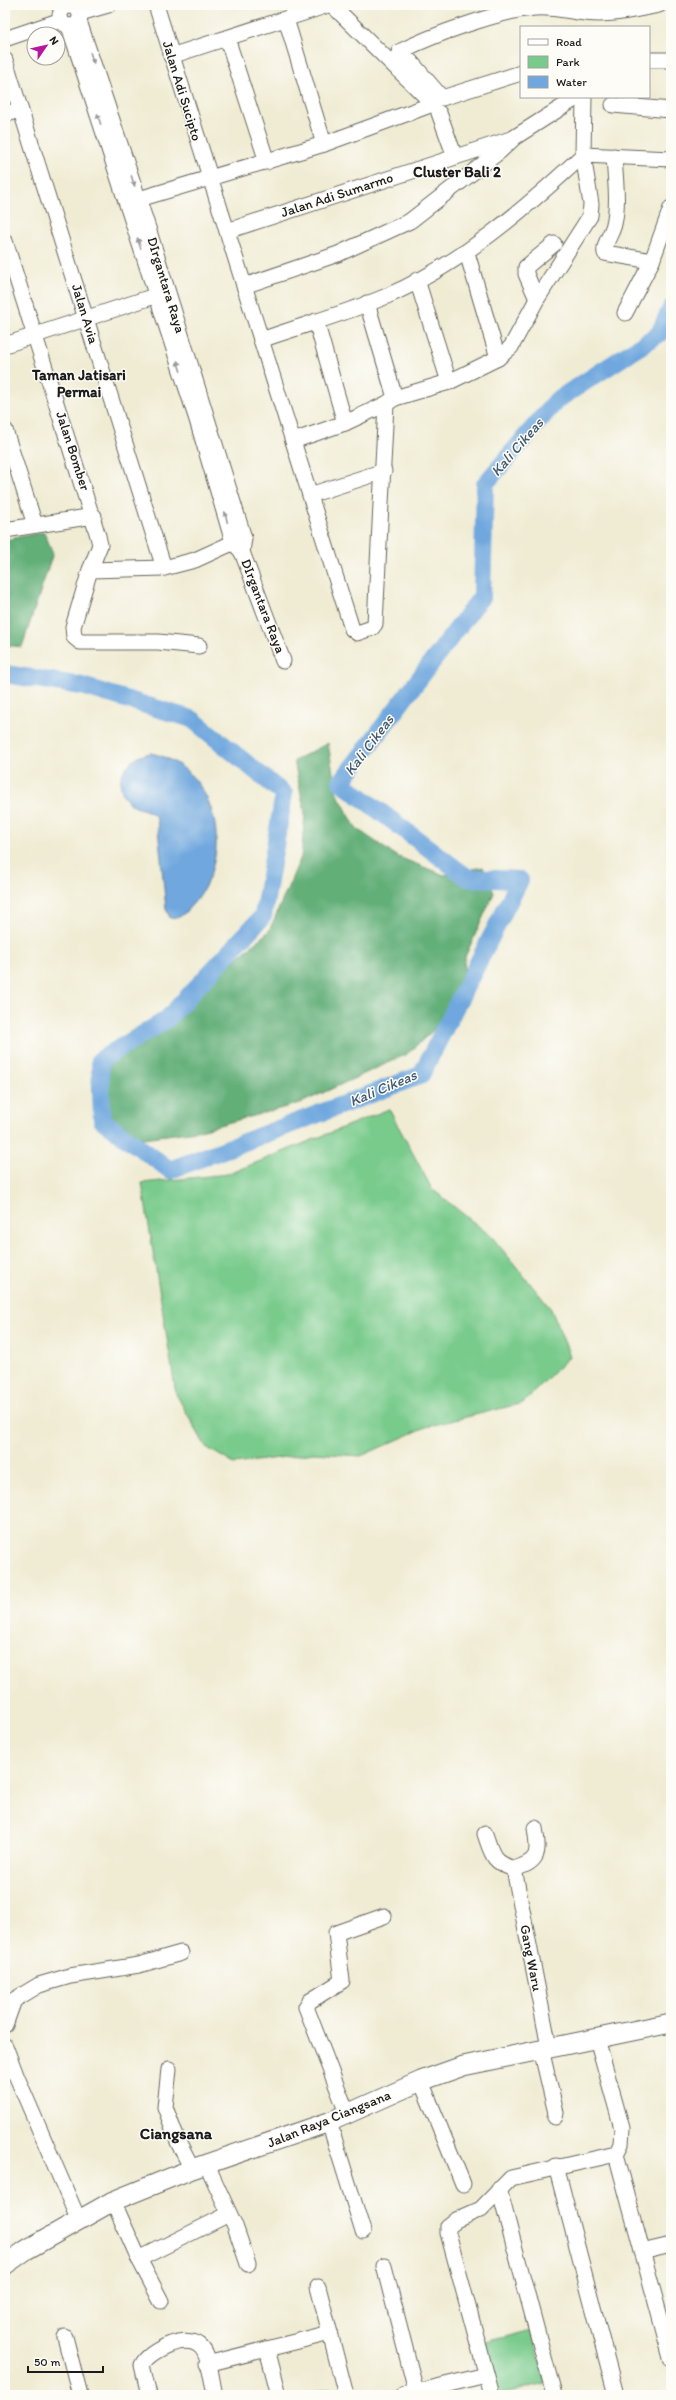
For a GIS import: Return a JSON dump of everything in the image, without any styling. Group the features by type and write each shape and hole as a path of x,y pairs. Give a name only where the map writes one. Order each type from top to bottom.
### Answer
{"main road":[{"name":"Jalan Raya Ciangsana","path":"5,2265 26,2250 114,2201 200,2167 329,2122 346,2113 421,2081 463,2066 545,2048 671,2024"}],"street":[{"path":"5,39 69,13 108,5"},
{"name":"Jalan Adi Sucipto","path":"156,5 352,629 357,633 372,628 375,624 384,471"},
{"path":"171,56 328,5"},
{"path":"133,201 324,144 433,104 332,5"},
{"path":"520,73 442,98 411,62 399,52 417,43 498,10 553,7 598,14 626,12 659,5"},
{"name":"DIrgantara Raya","path":"69,13 133,201 202,418 240,544 283,661"},
{"path":"286,19 324,144"},
{"path":"227,38 266,162"},
{"name":"Jalan Avia","path":"5,60 164,568"},
{"path":"650,60 671,60"},
{"path":"244,286 338,254 410,221 500,151 515,137 576,98"},
{"path":"293,441 345,423 390,401 449,382 480,369 498,358 511,347 537,299 590,216 591,204 583,155 584,98"},
{"path":"613,105 671,110"},
{"path":"5,115 20,109"},
{"path":"439,113 456,157"},
{"name":"Jalan Adi Sumarmo","path":"227,231 515,137"},
{"path":"261,340 388,296 467,253 560,177 583,155 671,159"},
{"path":"614,156 617,206 614,226 604,249 606,253 652,261"},
{"path":"625,313 652,261 671,208"},
{"name":"Jalan Bomber","path":"5,241 94,516 100,545 90,570 72,630 76,639 80,642 158,642 199,646"},
{"path":"537,299 526,274 526,267 554,244"},
{"path":"467,253 498,358"},
{"path":"417,280 449,382"},
{"path":"5,345 87,320 162,294"},
{"path":"310,494 384,471 390,401 367,303"},
{"path":"316,320 345,423"},
{"path":"5,430 35,525"},
{"path":"5,530 94,516"},
{"path":"90,570 164,568 195,560 240,544"},
{"path":"485,1834 495,1860 500,1865 514,1869 526,1865 535,1858 538,1849 534,1828"},
{"name":"Gang Waru","path":"514,1869 556,2112 555,2117"},
{"path":"346,2113 306,2006 310,2001 342,1981 336,1933 384,1916"},
{"path":"5,2025 14,2000 39,1985 70,1976 139,1965 181,1953"},
{"path":"5,2046 10,2078 80,2221"},
{"path":"599,2046 622,2128 621,2144 616,2154 671,2358"},
{"path":"169,2069 165,2107 178,2142 200,2167 229,2214 248,2264"},
{"path":"421,2081 463,2184"},
{"path":"329,2122 363,2231"},
{"path":"492,2395 448,2233 448,2226 456,2220 481,2209 491,2200 499,2189 512,2178 556,2166 616,2154"},
{"path":"556,2166 616,2395"},
{"path":"499,2189 554,2395"},
{"path":"114,2201 139,2259 161,2301"},
{"path":"139,2259 229,2214"},
{"path":"642,2252 671,2244"},
{"path":"384,2266 412,2394 486,2375"},
{"path":"318,2287 346,2395"},
{"path":"207,2364 330,2333"},
{"path":"65,2337 80,2395"},
{"path":"149,2395 142,2365 145,2359 164,2348 181,2341 192,2340 198,2343 205,2352 215,2395"},
{"path":"267,2349 279,2395"}],"green space":[{"path":"44,532 53,553 22,647 5,645 5,540"},
{"path":"328,743 336,791 356,828 396,856 444,875 483,867 494,893 465,957 461,1005 407,1054 301,1103 197,1131 136,1139 97,1107 92,1081 115,1053 188,1000 269,931 301,857 305,814 294,761"},
{"path":"389,1109 432,1189 492,1237 551,1309 570,1356 523,1403 426,1427 361,1456 314,1453 234,1464 206,1447 176,1394 142,1183 228,1174"},
{"path":"532,2330 546,2383 496,2395 482,2343"},
{"path":"331,2388 333,2395 304,2395"}],"water":[{"path":"151,753 174,762 192,777 206,796 214,818 216,841 213,865 205,887 186,912 182,916 176,918 170,918 166,909 157,819 152,813 129,803 123,795 121,786 121,779 128,765 142,755"}],"waterway":[{"name":"Kali Cikeas","path":"5,674 82,686 192,719 284,794 263,916 166,1020 100,1060 102,1120 170,1170 421,1075 520,880 468,878 341,782 482,596 485,484 557,400 659,334 671,308"}],"district":[{"name":"Cluster Bali 2","path":"457,172"},
{"name":"Taman Jatisari Permai","path":"79,384"},
{"name":"Ciangsana","path":"176,2133"}]}
